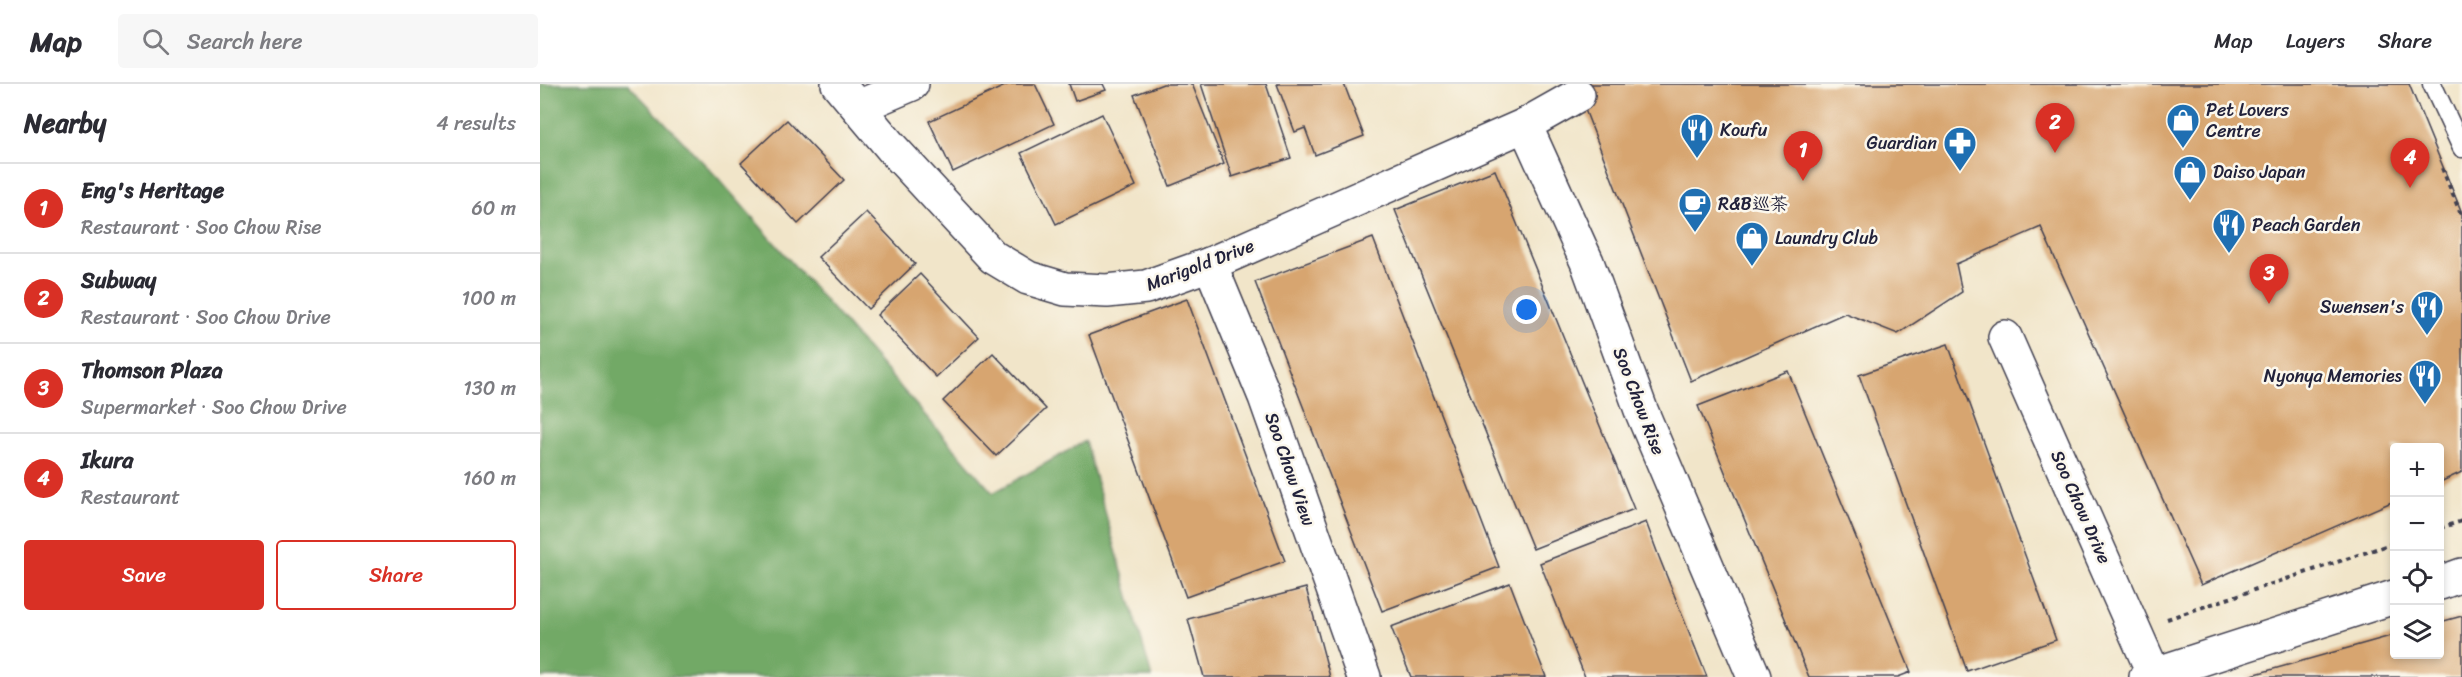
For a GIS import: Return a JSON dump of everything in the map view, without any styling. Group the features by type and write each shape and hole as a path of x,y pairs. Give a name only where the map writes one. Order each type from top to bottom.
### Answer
{"street":[{"path":"848,95 912,84"},
{"name":"Marigold Drive","path":"848,95 891,147 993,257 1028,278 1065,289 1107,291 1146,287 1210,264 1525,125 1578,95"},
{"name":"Soo Chow Rise","path":"1525,125 1587,262 1641,410 1755,677"},
{"name":"Soo Chow View","path":"1210,264 1265,397 1364,677"},
{"name":"Soo Chow Drive","path":"2005,337 2135,630 2152,676"},
{"path":"2444,581 2462,575"},
{"path":"2152,676 2390,598"}],"lane":[{"path":"2432,84 2460,142"}],"path":[{"path":"2444,526 2462,521"},
{"path":"2135,630 2390,544"}],"green space":[{"path":"540,84 628,84 718,178 993,493 1085,441 1152,677 540,677"}],"building":[{"path":"1009,84 1035,84 1054,124 953,172 929,121"},
{"path":"1069,84 1103,84 1106,90 1075,101"},
{"path":"1163,84 1192,84 1224,164 1170,186 1134,95"},
{"path":"1201,84 1266,84 1291,158 1232,177"},
{"path":"1277,84 1344,84 1364,136 1315,155 1305,128 1295,132"},
{"path":"1575,84 2409,84 2462,213 2462,472 2444,480 2444,443 2390,443 2390,503 2201,585 2041,227 1956,264 1962,292 1898,334 1845,313 1691,381"},
{"path":"1102,114 1136,186 1056,224 1021,153"},
{"path":"787,120 844,180 798,224 741,163"},
{"path":"1495,170 1634,509 1533,549 1395,210"},
{"path":"866,212 915,264 868,309 818,257"},
{"path":"1373,238 1499,567 1382,611 1255,282"},
{"path":"920,274 979,337 936,377 877,315"},
{"path":"1187,299 1285,561 1186,597 1089,335"},
{"path":"1948,344 2056,640 1967,671 1859,375"},
{"path":"993,353 1046,409 996,456 943,401"},
{"path":"1788,371 1911,672 1898,677 1809,677 1698,406"},
{"path":"1646,522 1707,677 1585,677 1540,563"},
{"path":"1510,583 1546,677 1411,677 1391,627"},
{"path":"1306,588 1330,677 1204,677 1188,619"},
{"path":"2462,616 2462,677 2245,677 2390,636 2390,659 2444,659 2444,621"}],"place":[{"name":"Pet Lovers Centre","path":"2183,149"},
{"name":"Subway","path":"2055,153"},
{"name":"Koufu","path":"1697,159"},
{"name":"Guardian","path":"1960,172"},
{"name":"Eng's Heritage","path":"1803,181"},
{"name":"Ikura","path":"2410,188"},
{"name":"Daiso Japan","path":"2190,201"},
{"name":"R&B巡茶","path":"1695,233"},
{"name":"Peach Garden","path":"2229,254"},
{"name":"Laundry Club","path":"1752,267"},
{"name":"Thomson Plaza","path":"2269,304"},
{"name":"Swensen's","path":"2427,336"},
{"name":"Nyonya Memories","path":"2425,405"}]}
